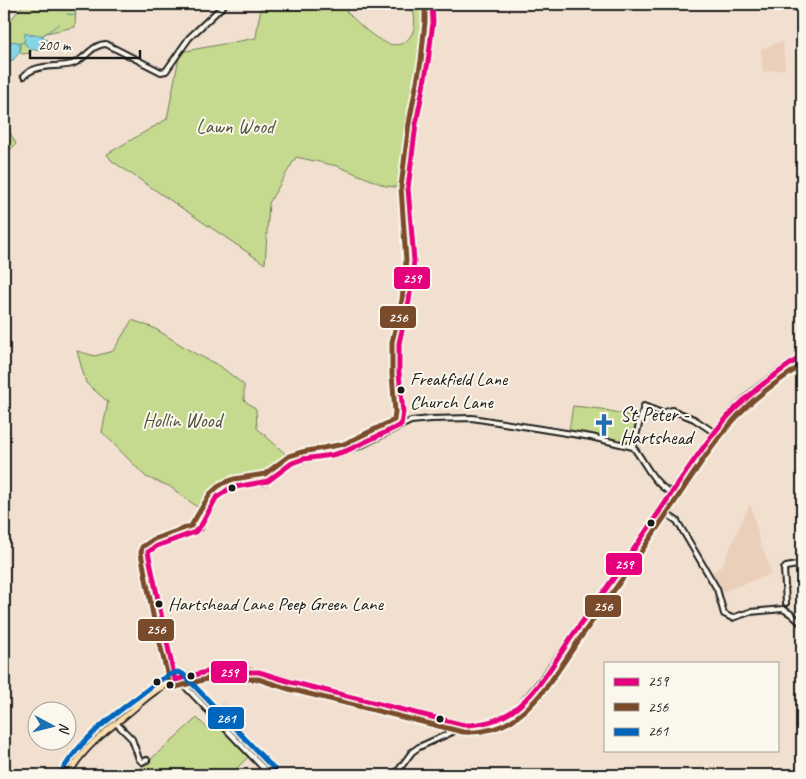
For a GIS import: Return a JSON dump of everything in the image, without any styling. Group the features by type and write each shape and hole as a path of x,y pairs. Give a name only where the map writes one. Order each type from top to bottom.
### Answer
{"main road":[{"path":"68,775 76,760 90,745 158,691 177,680 206,672 259,672 291,682 464,725 501,717 518,707 558,656 715,433 745,398 780,370 802,356"}],"street":[{"path":"24,76 29,70 78,62 100,44 106,44 161,72 166,72 189,38 225,4"},
{"path":"401,425 403,412 399,373 399,343 409,301 414,261 408,188 416,124 428,62 433,22 432,4"},
{"path":"634,447 644,406 662,413 672,410 694,419 715,433"},
{"path":"403,412 406,418 412,421"},
{"path":"270,775 177,680 159,609 148,552 156,546 195,532 200,528 210,505 221,493 230,487 266,482 292,462 336,454 360,446 412,421 431,418 472,418 591,437 634,447 661,487 671,493"},
{"path":"661,510 677,521 717,589 726,616 732,618 750,612 787,607"},
{"path":"802,564 786,567 784,570 787,607 802,624"},
{"path":"116,723 132,739 136,754 143,762"},
{"path":"395,775 412,752 464,725"}],"shaded area":[{"path":"778,42 783,42 785,69 763,72 761,49"},
{"path":"749,505 752,508 759,539 772,574 724,591 722,597 720,587 712,572 722,566"},
{"path":"222,702 242,712 233,734 215,715"}],"green space":[{"path":"24,4 76,4 75,27 46,33 42,36 30,35 24,43 30,49 30,53 22,54 20,47 4,45 4,28"},
{"name":"Lawn Wood","path":"262,4 339,4 373,35 393,45 402,44 410,37 414,29 414,12 411,4 427,4 428,25 404,188 386,186 337,166 296,157 269,203 265,264 112,161 107,154 167,119 180,52 256,38"},
{"path":"4,121 16,144 4,156"},
{"name":"Hollin Wood","path":"132,320 154,328 194,353 220,366 244,385 244,400 256,409 257,428 292,460 272,476 260,481 243,482 227,487 200,509 169,486 146,477 102,432 108,402 86,383 77,351 95,356 113,351"},
{"path":"573,406 601,409 640,418 633,443 569,431"},
{"path":"197,718 208,729 215,722 248,757 230,775 133,775"}],"water":[{"path":"25,33 41,35 47,40 40,51 30,49 24,43"},
{"path":"14,41 20,43 20,52 13,60 4,62 4,45"}],"waterway":[{"path":"67,14 76,15"},
{"path":"42,36 59,24"},
{"path":"20,43 24,42"}],"transit line":[{"name":"256","path":"425,4 421,61 409,123 401,187 406,261 402,300 392,342 394,420 344,444 289,456 265,474 234,479 221,484 210,494 191,526 154,539 142,547 141,553 154,620 170,685 176,687 207,679 258,679 289,689 463,732 484,731 505,724 527,709 545,689 707,454 730,425 756,398 802,365"},
{"name":"259","path":"432,4 433,22 428,62 416,124 408,188 414,261 409,301 399,343 399,373 403,412 401,425 346,451 303,459 292,463 268,481 230,488 216,498 202,524 195,532 157,546 148,552 175,680 206,672 259,672 291,682 464,725 488,722 506,715 521,704 546,675 709,439 728,416 758,388 802,356"},
{"name":"261","path":"62,771 78,749 107,721 158,682 178,672 183,674 275,770"}],"place":[{"name":"Freakfield Lane Church Lane","path":"401,390"},
{"name":"St Peter - Hartshead","path":"604,425"},
{"name":"Hartshead Lane Peep Green Lane","path":"159,604"}]}
